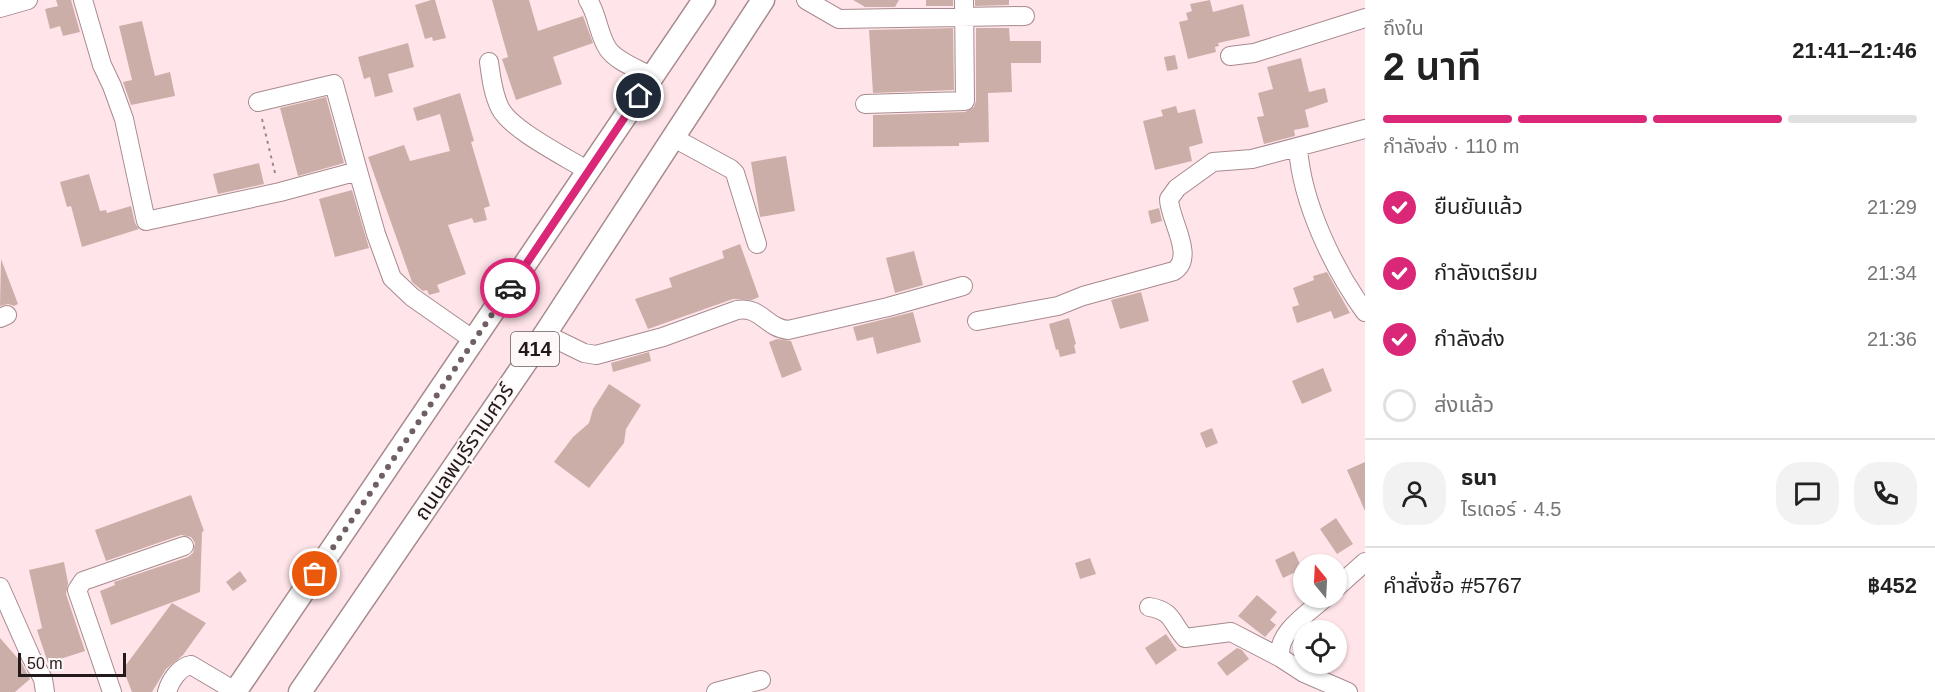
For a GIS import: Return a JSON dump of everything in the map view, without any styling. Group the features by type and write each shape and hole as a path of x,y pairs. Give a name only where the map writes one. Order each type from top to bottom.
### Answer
{"main road":[{"name":"414","path":"235,692 704,0"},
{"name":"ถนนลพบุรีราเมศวร์","path":"300,692 545,334 764,0"}],"street":[{"path":"0,8 28,0"},
{"path":"83,0 102,65 124,120 146,222 280,192 358,171"},
{"path":"588,0 596,13 608,50 652,77"},
{"path":"806,0 839,19 964,8 1025,16"},
{"path":"865,104 965,101 964,8"},
{"path":"1230,56 1242,56 1266,50 1365,18"},
{"path":"489,62 497,101 507,118 588,171"},
{"path":"258,102 334,84 376,234 392,278 412,297 475,341"},
{"path":"977,321 1058,306 1083,296 1177,269 1181,266 1184,254 1169,202 1175,191 1213,162 1252,159 1365,129"},
{"path":"674,138 735,173 757,244"},
{"path":"1298,148 1303,185 1329,252 1365,312"},
{"path":"545,334 584,354 596,355 663,338 737,310 748,309 756,312 775,326 788,330 888,307 963,286"},
{"path":"112,692 77,590 78,585 83,581 184,546"},
{"path":"1347,578 1365,562"},
{"path":"0,587 43,679 45,692"},
{"path":"1149,607 1157,608 1170,615 1185,638 1231,632 1281,658 1304,673 1348,692"},
{"path":"1281,658 1280,644 1285,634 1314,608"},
{"path":"167,692 182,668 190,664 235,692"},
{"path":"716,692 761,680"}],"path":[{"path":"258,102 280,192"}],"building":[{"path":"56,0 71,0 80,32 63,36 60,26 50,29 45,9 58,6"},
{"path":"435,0 446,38 433,41 432,37 425,39 415,5"},
{"path":"492,0 529,0 538,31 583,16 593,43 553,57 562,84 516,100 502,59 508,57"},
{"path":"853,0 899,0 895,7 865,7"},
{"path":"926,0 953,0 953,6 926,6"},
{"path":"975,0 1009,0 1009,5 975,6"},
{"path":"1210,0 1213,12 1243,4 1250,36 1218,43 1219,46 1215,47 1216,52 1188,59 1179,22 1188,20 1186,13 1192,11 1190,4"},
{"path":"142,21 155,76 170,72 175,96 131,105 123,82 132,80 119,26"},
{"path":"953,28 954,90 873,93 869,30"},
{"path":"976,28 1009,28 1010,41 1041,41 1041,63 1011,63 1012,92 988,93 989,142 959,143 959,146 873,147 873,115 965,112 974,107 976,101"},
{"path":"408,43 414,67 388,74 393,92 375,97 370,77 364,79 358,57"},
{"path":"1175,55 1178,69 1167,71 1164,57"},
{"path":"1301,58 1309,92 1325,88 1328,102 1305,110 1309,127 1294,130 1295,136 1264,144 1257,117 1264,116 1258,93 1273,89 1267,67"},
{"path":"460,93 474,141 471,142 490,206 484,208 487,220 474,223 472,218 448,225 466,274 437,285 440,292 429,295 427,290 423,291 412,282 368,157 404,145 410,161 450,151 440,114 417,121 413,108"},
{"path":"326,97 344,163 298,176 280,108"},
{"path":"1176,106 1178,113 1195,109 1203,143 1189,147 1192,161 1155,170 1143,121 1163,116 1161,110"},
{"path":"786,156 795,211 760,217 751,162"},
{"path":"259,163 264,184 218,194 213,174"},
{"path":"89,174 100,211 106,210 107,213 131,206 135,223 139,229 82,247 71,206 67,207 60,182"},
{"path":"352,190 369,248 335,257 319,199"},
{"path":"1159,208 1162,221 1151,224 1148,211"},
{"path":"740,244 759,297 752,300 733,299 648,329 635,299 672,287 669,278 724,258 722,251"},
{"path":"914,251 923,285 895,293 886,258"},
{"path":"1,259 18,304 14,306 8,304 0,306"},
{"path":"1327,272 1350,313 1334,319 1331,311 1297,323 1292,307 1299,305 1293,288 1314,280 1313,276"},
{"path":"1141,292 1149,321 1120,329 1111,300"},
{"path":"913,312 921,342 877,354 873,337 857,341 853,327"},
{"path":"1069,318 1076,353 1060,357 1049,324"},
{"path":"777,339 791,341 802,370 782,378 769,342"},
{"path":"649,352 651,361 613,372 611,363"},
{"path":"1323,368 1332,391 1302,404 1292,381"},
{"path":"609,384 641,405 626,429 624,443 589,488 554,462 573,437 589,423 593,409"},
{"path":"1212,428 1218,443 1206,448 1200,433"},
{"path":"1365,462 1365,511 1347,470"},
{"path":"191,495 204,531 202,532 200,592 111,625 100,591 115,585 114,582 188,557 193,553 195,543 191,537 181,535 106,561 95,530"},
{"path":"1336,518 1353,544 1337,554 1320,529"},
{"path":"1294,551 1293,573 1283,578 1275,560"},
{"path":"1090,558 1096,574 1080,579 1075,563"},
{"path":"64,562 68,583 66,594 85,651 48,663 37,630 42,628 29,570"},
{"path":"240,571 247,581 233,591 226,582"},
{"path":"1257,595 1277,612 1270,620 1276,625 1265,637 1238,616"},
{"path":"172,603 206,623 183,655 166,669 152,692 132,692 123,669"},
{"path":"1166,634 1177,650 1156,665 1145,648"},
{"path":"0,638 21,662 30,679 15,692 0,692"},
{"path":"1237,648 1242,650 1249,659 1227,676 1217,663"}],"way so far":[{"path":"315,574 510,288"}],"route":[{"path":"510,288 639,96"}]}
